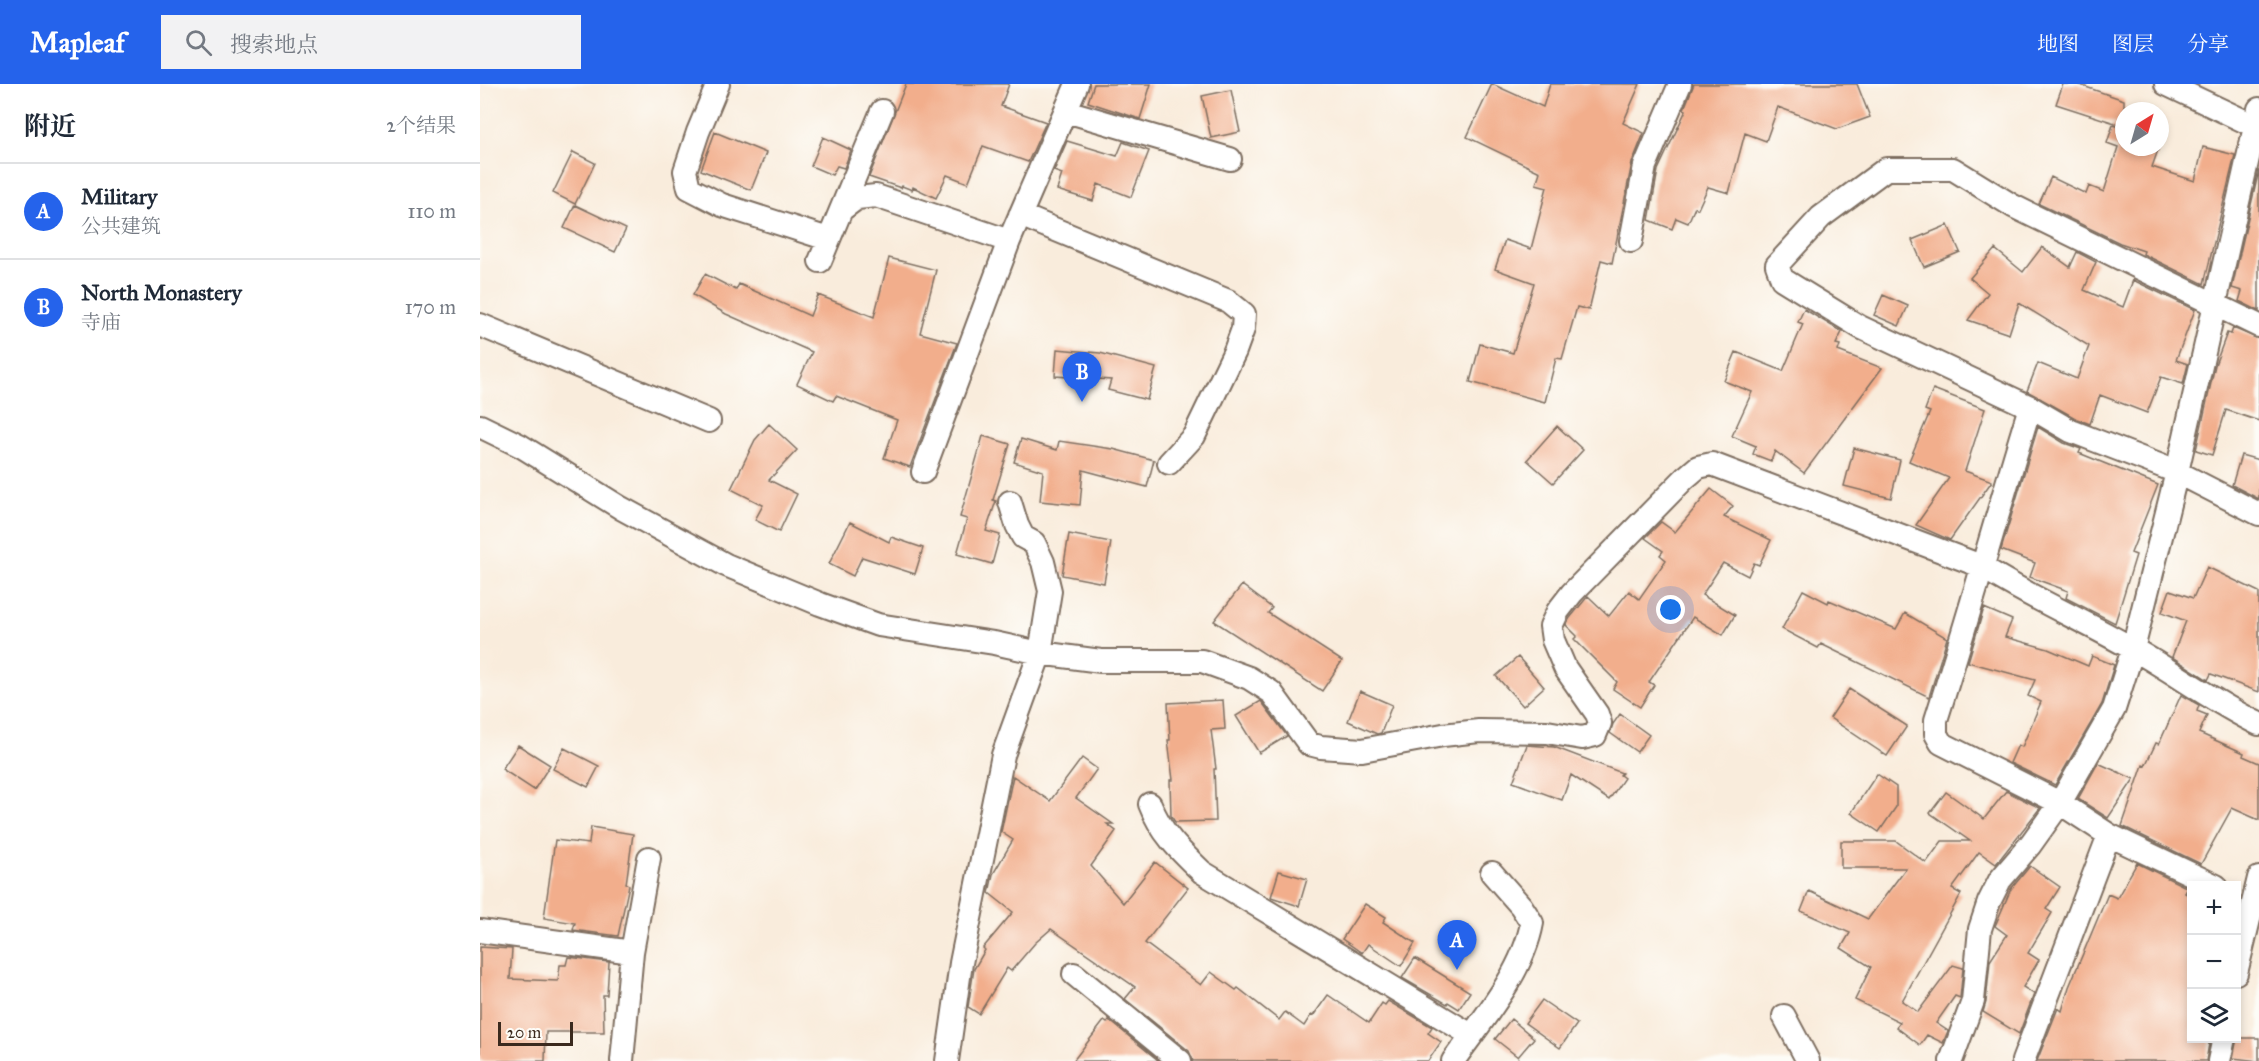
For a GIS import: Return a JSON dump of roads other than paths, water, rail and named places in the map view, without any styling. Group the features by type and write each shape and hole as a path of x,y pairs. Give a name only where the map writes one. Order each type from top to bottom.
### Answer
{"street":[{"path":"718,84 685,171 689,188 722,205 828,239"},
{"path":"923,472 1009,241 1077,84"},
{"path":"1631,241 1645,166 1680,84"},
{"path":"1951,1061 1973,1001 1980,929 1989,902 2000,880 2030,845 2060,803 2114,709 2133,649 2177,472 2258,121 2166,84"},
{"path":"820,261 882,111"},
{"path":"1066,111 1230,159"},
{"path":"2259,326 2013,206 1953,169 1886,170 1821,217 1777,265 1782,279 1860,327 2030,407 2072,431 2177,472 2259,514"},
{"path":"841,210 857,198 876,196 1009,241"},
{"path":"1020,215 1228,301 1244,314 1244,329 1235,351 1194,436 1168,463"},
{"path":"480,325 709,421"},
{"path":"2030,407 1981,566 1974,600 1935,720 1936,734 1941,743 2060,803 2109,836 2207,881"},
{"path":"480,426 521,446 621,508 726,565 820,604 878,625 994,643 1040,653 1101,661 1202,662 1249,678 1271,692 1309,744 1332,749 1362,750 1443,735 1479,731 1547,732 1589,737 1595,735 1600,723 1597,714 1565,668 1553,640 1551,626 1558,611 1572,593 1698,466 1712,464 1981,566 2013,587 2133,649 2239,715 2259,724"},
{"path":"947,1061 961,963 1003,755 1040,653 1050,591 1043,562 1034,543 1023,537 1011,502"},
{"path":"1150,804 1157,823 1203,872 1471,1035"},
{"path":"2023,1061 2109,836"},
{"path":"622,1061 632,952 649,858"},
{"path":"1453,1061 1500,994 1529,940 1533,923 1492,873"},
{"path":"2241,945 2249,901 2259,878"},
{"path":"480,931 632,952"},
{"path":"1074,974 1180,1061"},
{"path":"1784,1016 1808,1061"},
{"path":"2219,1061 2223,1043"}],"place":[{"name":"North Monastery","path":"1082,402"},
{"name":"Military","path":"1457,970"}]}
